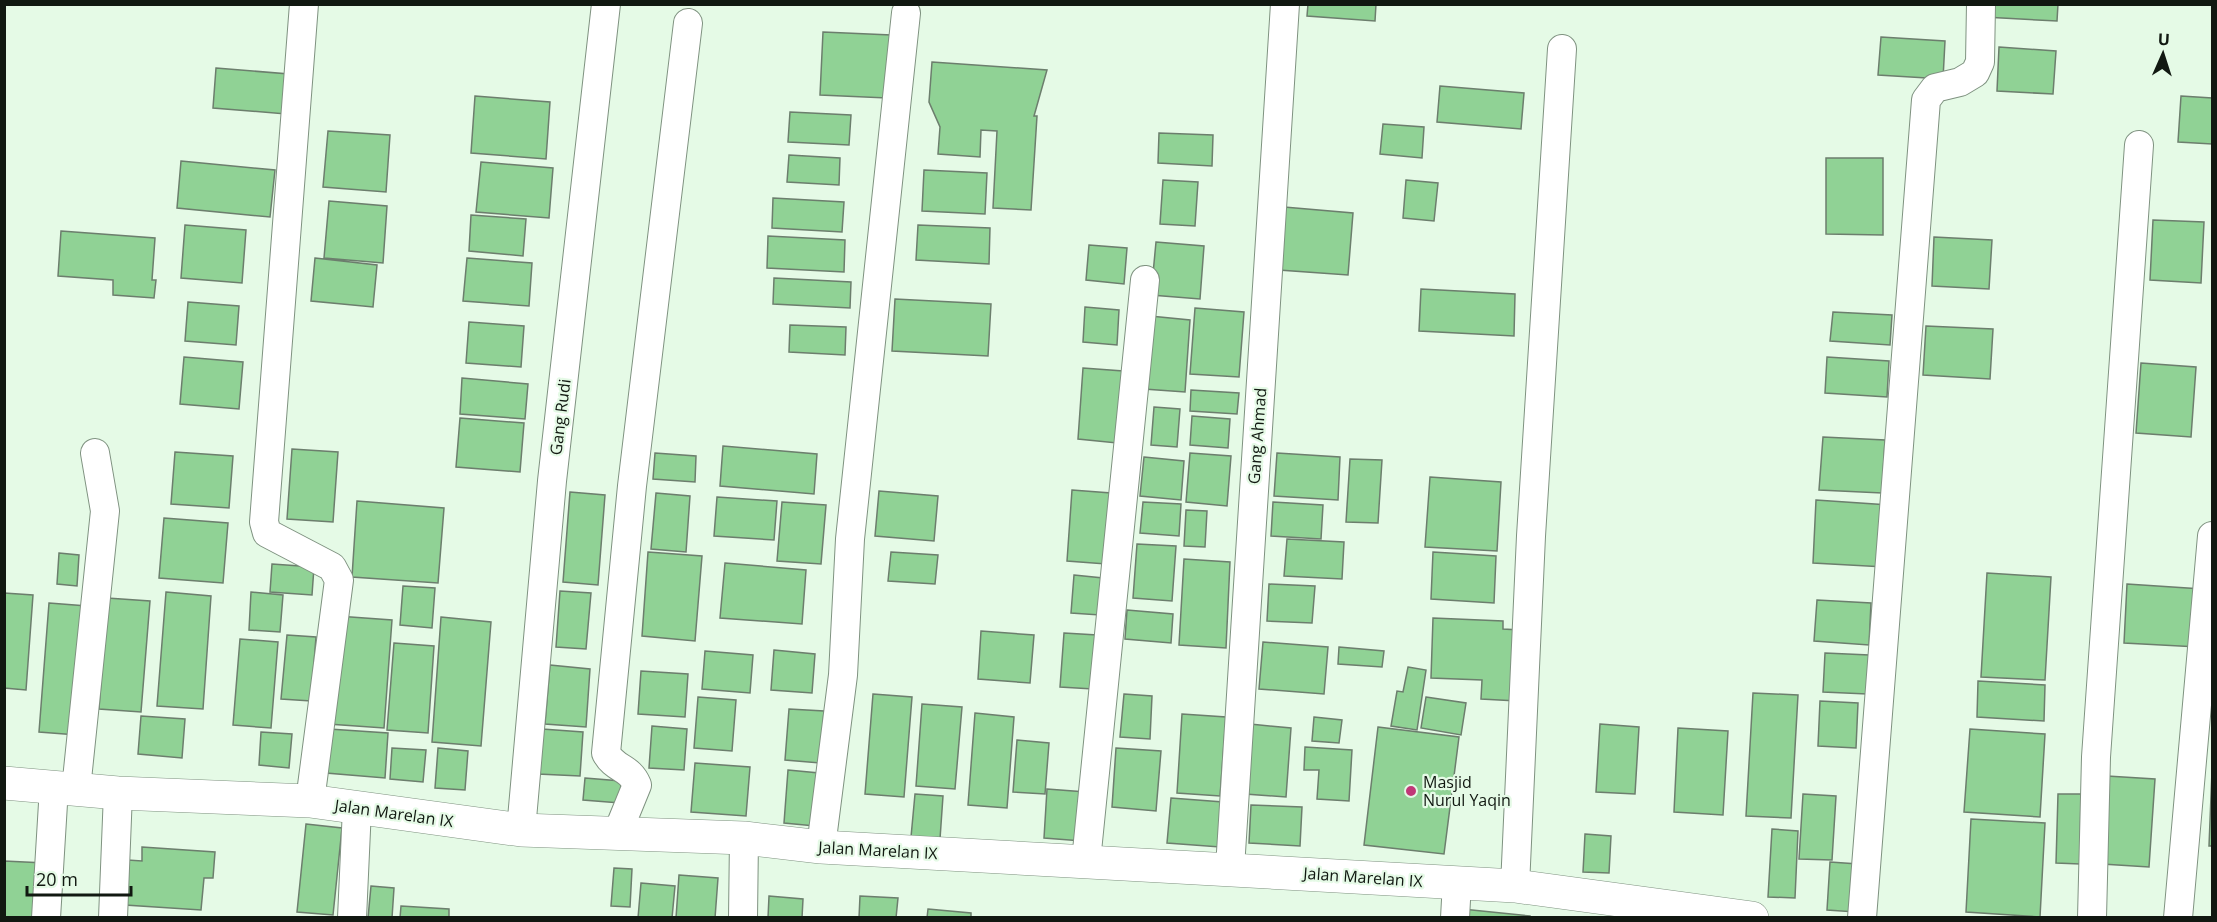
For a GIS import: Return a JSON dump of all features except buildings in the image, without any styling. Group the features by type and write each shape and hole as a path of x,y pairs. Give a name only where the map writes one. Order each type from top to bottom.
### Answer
{"main road":[{"name":"Jalan Marelan IX","path":"4,783 118,793 310,801 522,830 744,838 821,847 1230,868 1515,886 1752,918"}],"street":[{"path":"304,4 264,522 267,533 332,567 339,580 310,801"},
{"name":"Gang Rudi","path":"522,830 552,481 606,4"},
{"name":"Gang Ahmad","path":"1230,868 1285,4"},
{"path":"1862,918 1926,100 1935,88 1960,82 1975,73 1980,62 1982,4"},
{"path":"821,847 843,675 850,539 906,13"},
{"path":"617,834 637,785 633,774 611,762 606,753 632,486 687,23"},
{"path":"1515,886 1531,536 1562,49"},
{"path":"2092,918 2096,757 2139,146"},
{"path":"1086,861 1145,280"},
{"path":"46,918 105,512 95,453"},
{"path":"2178,918 2212,536"},
{"path":"113,918 118,793"},
{"path":"352,918 357,808"},
{"path":"743,918 744,838"},
{"path":"1455,918 1457,882"}],"place":[{"name":"Masjid Nurul Yaqin","path":"1411,791"}]}
